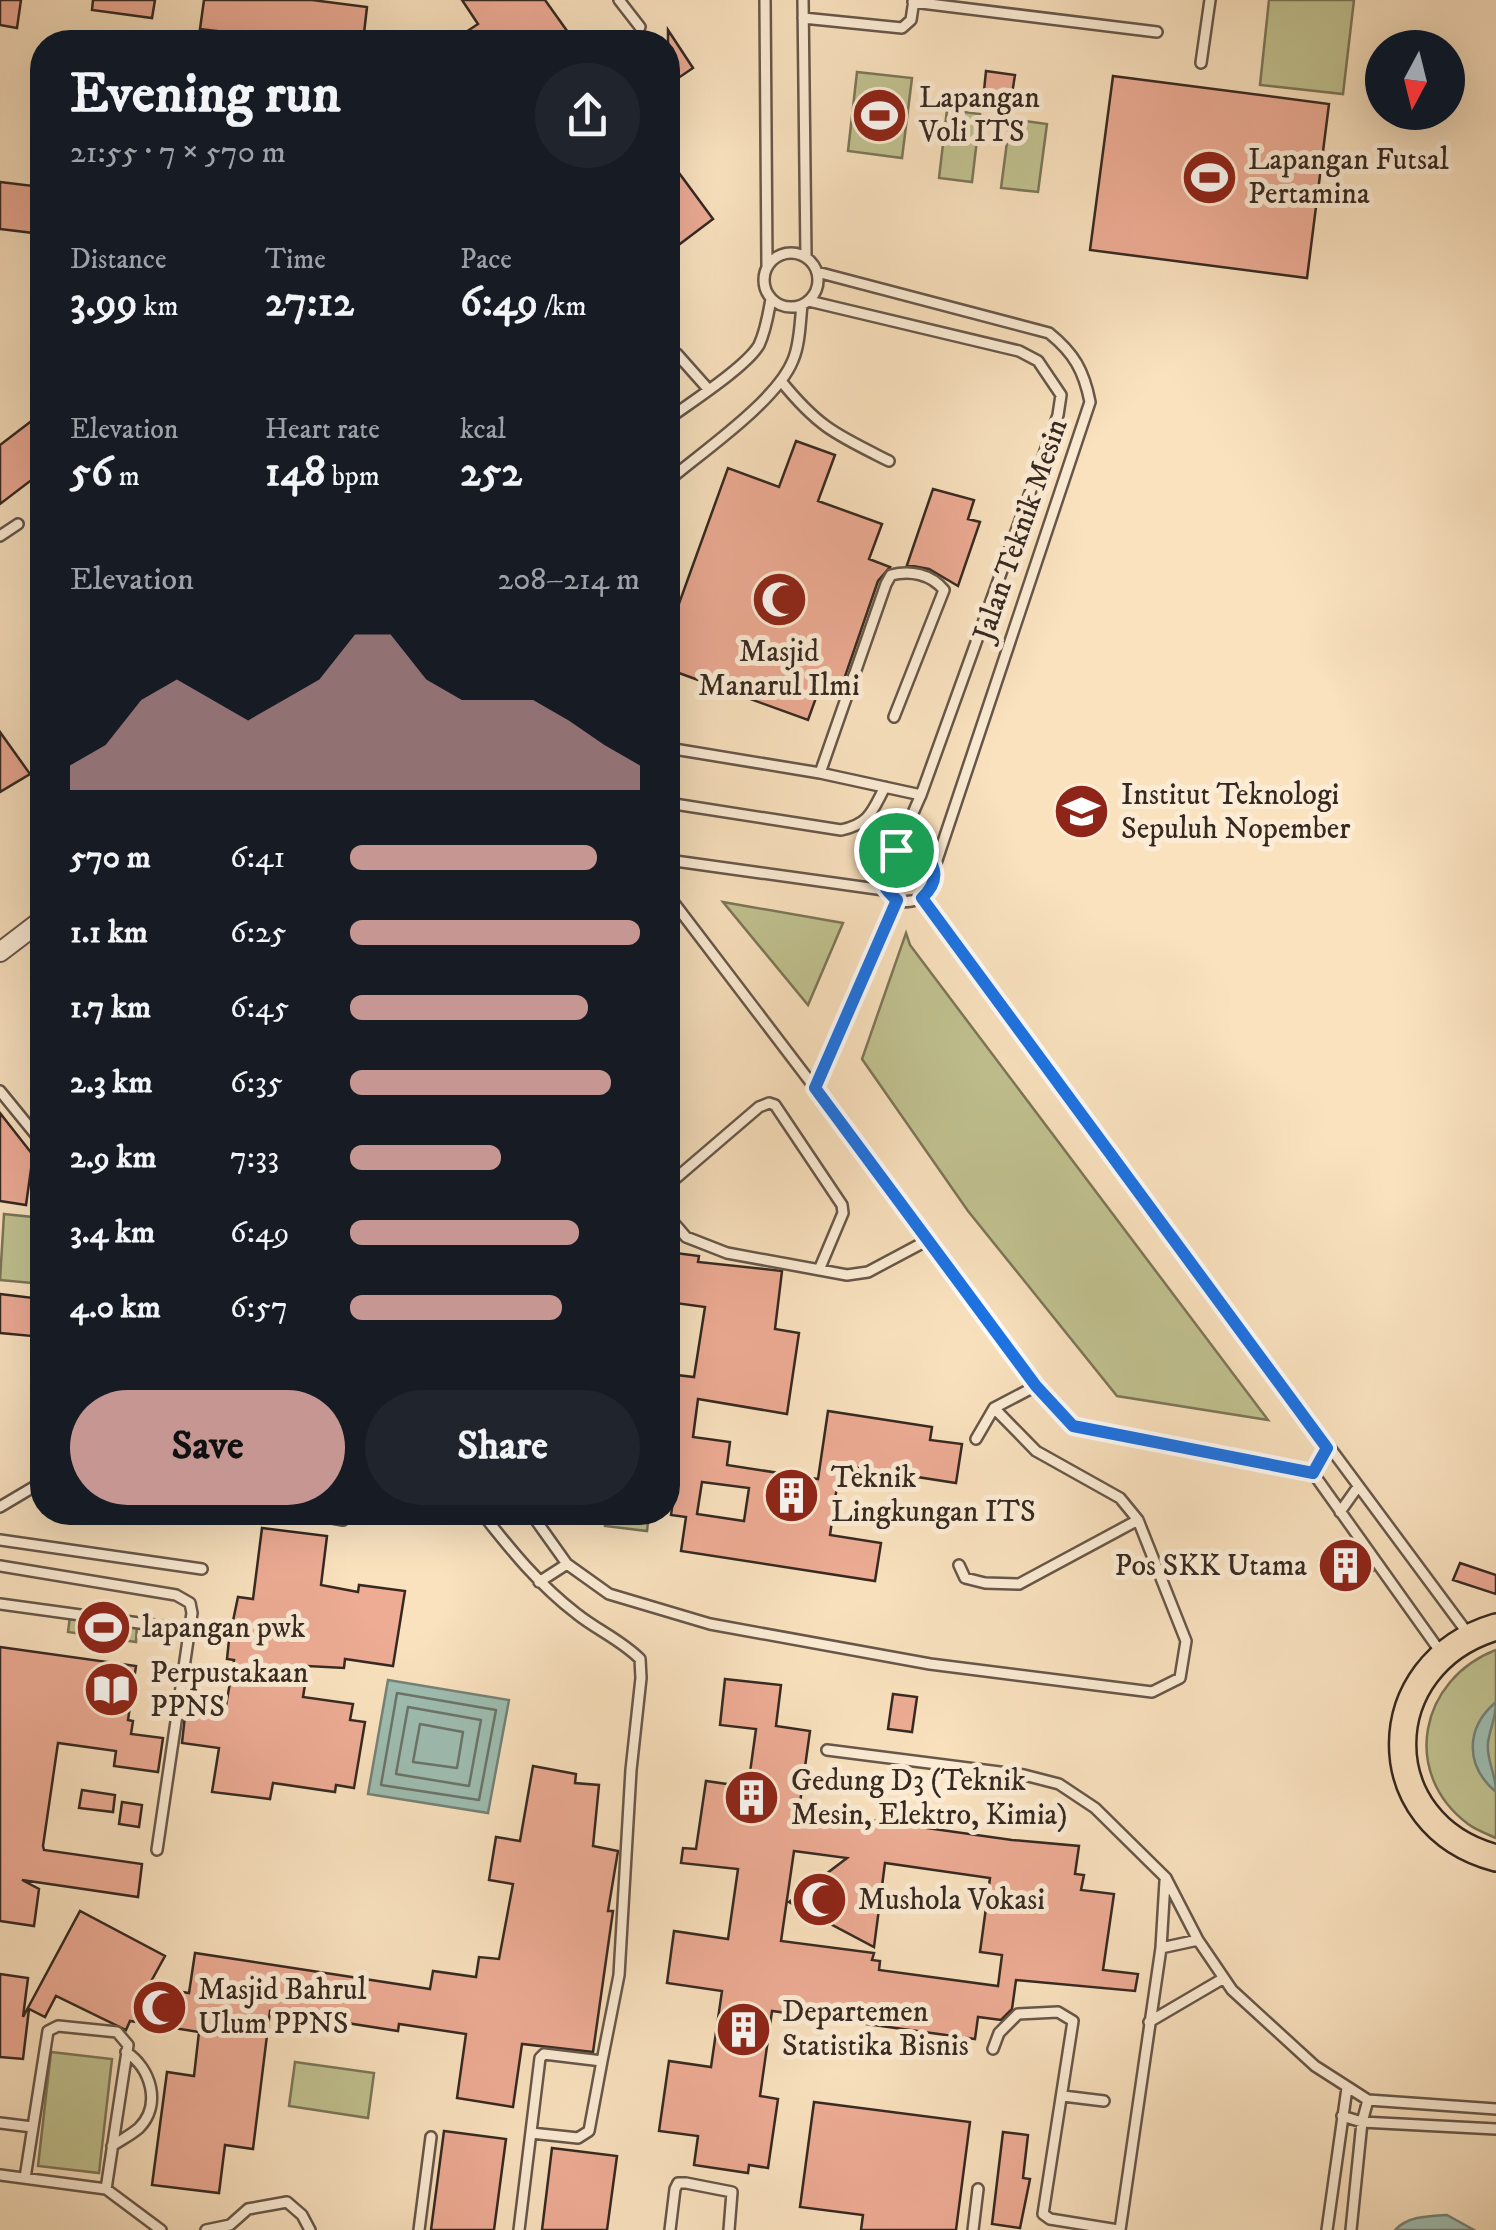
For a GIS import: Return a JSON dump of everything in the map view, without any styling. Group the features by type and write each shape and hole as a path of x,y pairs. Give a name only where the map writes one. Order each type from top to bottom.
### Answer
{"main road":[{"path":"1495,1627 1470,1636 1442,1654 1428,1669 1413,1693 1403,1724 1402,1756 1413,1793 1430,1819 1453,1840 1496,1858"}],"street":[{"path":"0,952 30,929"}],"lane":[{"path":"619,0 640,26"},
{"path":"765,0 768,266"},
{"path":"802,0 806,257"},
{"path":"1201,63 1210,0"},
{"path":"803,18 902,28 911,20 914,1 1157,32"},
{"path":"680,411 756,350 766,327 771,299 763,277 768,266 778,256 792,253 806,257 818,272 818,283 806,303 794,358 781,381 680,471"},
{"name":"Jalan Teknik Mesin","path":"818,272 1049,334 1071,351 1086,378 1090,402 935,867"},
{"name":"Jalan Teknik Mesin","path":"771,299 781,306 806,303 1019,351 1038,361 1061,395 1058,415 921,795 896,850"},
{"path":"680,357 709,390"},
{"path":"781,381 808,415 829,431 889,461"},
{"path":"0,536 18,524"},
{"path":"820,774 886,584 891,575 903,572 922,575 944,590 894,716"},
{"path":"680,750 921,795"},
{"path":"680,805 841,830 859,826 870,815 885,787"},
{"path":"680,862 884,890 897,900 910,903 922,898 936,879 935,867 922,852 896,850 884,860 880,870 884,890"},
{"path":"922,898 1470,1636"},
{"path":"815,1088 897,900"},
{"path":"680,912 930,1239 1036,1386 1073,1426 1313,1473 1442,1654"},
{"path":"0,1092 30,1128"},
{"path":"680,1175 759,1107 775,1105 842,1205 843,1213 819,1270"},
{"path":"680,1230 686,1237 727,1253 847,1276 868,1272 930,1239"},
{"path":"976,1439 994,1408 1036,1386"},
{"path":"539,1525 567,1564 609,1594 710,1624 930,1664 1152,1692 1180,1678 1186,1641 1138,1520 1120,1498 1036,1451 994,1408"},
{"path":"1313,1473 1327,1448"},
{"path":"1340,1512 1357,1488"},
{"path":"0,1507 30,1489"},
{"path":"959,1565 965,1578 1020,1584 1138,1520"},
{"path":"492,1525 540,1582 578,1616 626,1645 640,1659 642,1678 631,1770 618,1987 589,2130 578,2138 531,2133"},
{"path":"0,1540 202,1569"},
{"path":"540,1582 567,1564"},
{"path":"0,1566 176,1596 190,1603 190,1630 158,1850"},
{"path":"0,1604 190,1630"},
{"path":"827,1750 1024,1775 1058,1784 1095,1808 1166,1878 1198,1940 1224,1978 1270,2027 1315,2066 1368,2100 1496,2110"},
{"path":"994,2048 999,2033 1018,2014 1058,2012 1073,2022 1043,2214 1050,2219 1119,2230 1160,1948 1166,1878"},
{"path":"1160,1948 1198,1940"},
{"path":"1149,2022 1224,1978"},
{"path":"25,2178 49,2029 58,2026 117,2032 128,2045 106,2189"},
{"path":"112,2146 139,2128 148,2114 148,2076 142,2062 126,2052"},
{"path":"519,2230 540,2058 544,2054 602,2060"},
{"path":"1328,2230 1347,2088"},
{"path":"1063,2096 1104,2100"},
{"path":"1351,2230 1362,2122 1368,2100"},
{"path":"1342,2116 1362,2122 1496,2130"},
{"path":"0,2123 32,2127"},
{"path":"419,2230 431,2136"},
{"path":"0,2175 106,2189 161,2230"},
{"path":"670,2230 675,2189 678,2183 686,2183 732,2192 729,2230"},
{"path":"973,2230 978,2189"},
{"path":"206,2230 230,2225 248,2208 287,2202 302,2214 310,2230"}],"green space":[{"path":"1269,0 1354,0 1343,94 1260,85"},
{"name":"Lapangan Voli ITS","path":"857,72 912,78 902,158 848,151"},
{"path":"947,110 980,114 972,182 939,178"},
{"path":"1010,119 1047,124 1038,192 1001,188"},
{"path":"723,902 843,923 808,1005"},
{"path":"906,933 910,945 1268,1420 1117,1396 968,1211 862,1059"},
{"path":"4,1214 30,1217 30,1283 0,1280"},
{"path":"605,1525 648,1525 647,1531"},
{"name":"lapangan pwk","path":"70,1616 137,1624 136,1642 68,1632"},
{"path":"1496,1650 1496,1838 1468,1824 1447,1803 1433,1779 1427,1754 1428,1729 1436,1704 1450,1682 1470,1664"},
{"path":"51,2052 112,2059 99,2173 38,2166"},
{"path":"295,2062 374,2073 368,2118 289,2106"}],"water":[{"path":"388,1680 509,1700 488,1813 368,1794"},
{"path":"1496,1702 1488,1749 1496,1792 1479,1771 1473,1747 1479,1723"},
{"path":"1447,2215 1474,2230 1395,2230 1412,2219"}],"building":[{"path":"0,0 21,0 17,28 0,25"},
{"path":"93,0 155,0 152,18 92,10"},
{"path":"204,0 312,0 367,7 364,30 200,29"},
{"path":"462,0 545,0 566,30 469,30 478,24"},
{"path":"680,48 693,68 680,77"},
{"path":"986,71 1015,75 1012,94 984,91"},
{"name":"Lapangan Futsal Pertamina","path":"1113,76 1329,104 1307,278 1090,250"},
{"path":"680,174 713,219 680,244"},
{"path":"0,182 30,186 30,233 0,229"},
{"path":"30,422 30,481 0,504 0,445"},
{"name":"Masjid Manarul Ilmi","path":"796,441 835,455 818,501 882,524 869,559 890,567 878,581 841,688 822,681 808,720 680,673 680,601 728,468 779,487"},
{"path":"933,489 974,500 968,519 980,522 958,586 929,569 907,565"},
{"path":"0,732 30,774 0,792"},
{"path":"0,1113 30,1151 30,1176 26,1205 0,1201"},
{"path":"680,1254 699,1256 698,1262 782,1271 775,1329 799,1333 787,1414 698,1399 693,1437 730,1442 727,1465 818,1479 828,1411 932,1427 930,1440 962,1444 956,1483 840,1465 830,1535 881,1543 875,1581 681,1551 686,1517 680,1516 680,1375 694,1377 705,1307 680,1304","holes":["702,1482 749,1488 744,1521 697,1514"]},
{"path":"0,1294 30,1298 30,1336 0,1333"},
{"path":"262,1528 327,1536 321,1585 358,1592 359,1585 405,1591 393,1666 345,1659 344,1668 308,1666 303,1697 353,1704 350,1720 365,1722 354,1788 336,1785 335,1792 273,1783 270,1799 212,1792 219,1748 182,1743 186,1706 225,1711 234,1660 227,1659 229,1640 238,1597 253,1599"},
{"name":"Pos SKK Utama","path":"1350,1541 1373,1571 1343,1592 1319,1561"},
{"path":"1460,1563 1496,1575 1496,1594 1453,1580"},
{"path":"0,1647 136,1666 128,1720 133,1721 131,1734 163,1738 158,1772 114,1766 116,1751 58,1743 43,1846 44,1850 142,1864 138,1897 22,1880 39,1889 34,1926 0,1921"},
{"path":"725,1679 781,1685 776,1726 810,1731 799,1810 1079,1846 1075,1874 1084,1875 1081,1890 1114,1894 1103,1970 1138,1974 1135,1991 1016,1980 1012,2009 1001,2020 978,2017 975,2039 772,2011 760,2096 778,2099 768,2168 749,2165 748,2173 694,2165 698,2136 659,2131 669,2061 711,2067 722,1991 667,1983 674,1931 728,1939 738,1869 681,1863 683,1848 696,1849 706,1781 748,1787 756,1729 720,1725","holes":["794,1851 847,1858 789,1902 874,1947 885,1863 990,1878 980,1952 1002,1955 998,1986 879,1970 880,1961 872,1960 874,1953 781,1941"]},
{"path":"893,1694 917,1697 912,1732 888,1729"},
{"path":"533,1766 576,1774 575,1783 599,1785 593,1846 618,1851 593,2052 522,2044 513,2107 457,2098 466,2034 399,2024 398,2031 270,2011 253,2149 225,2145 219,2193 152,2185 167,2072 194,2076 199,2032 130,2021 126,2030 56,1996 45,2017 29,2009 23,2059 0,2057 0,1974 28,1978 23,2017 80,1911 165,1956 148,1987 189,1993 195,1953 430,1989 433,1971 476,1977 479,1957 499,1959 513,1884 489,1880 496,1837 520,1841"},
{"path":"82,1790 115,1795 113,1812 79,1808"},
{"path":"122,1802 142,1805 139,1827 119,1824"},
{"path":"814,2102 970,2122 956,2230 861,2230 863,2215 800,2207"},
{"path":"444,2131 506,2139 494,2230 431,2230"},
{"path":"1003,2132 1028,2135 1023,2178 1030,2179 1020,2228 992,2224"},
{"path":"552,2148 617,2156 607,2230 542,2230"}],"place":[{"name":"Lapangan Voli ITS","path":"880,115"},
{"name":"Lapangan Futsal Pertamina","path":"1209,177"},
{"name":"Masjid Manarul Ilmi","path":"779,600"},
{"name":"Institut Teknologi Sepuluh Nopember","path":"1082,812"},
{"name":"Teknik Lingkungan ITS","path":"792,1495"},
{"name":"Pos SKK Utama","path":"1346,1566"},
{"name":"lapangan pwk","path":"103,1628"},
{"name":"Perpustakaan PPNS","path":"111,1690"},
{"name":"Gedung D3 (Teknik Mesin, Elektro, Kimia)","path":"752,1798"},
{"name":"Mushola Vokasi","path":"819,1900"},
{"name":"Masjid Bahrul Ulum PPNS","path":"159,2007"},
{"name":"Departemen Statistika Bisnis","path":"743,2029"}],"route":[{"path":"910,849 929,857 936,879 922,898 1327,1448 1313,1473 1073,1426 1036,1386 815,1088 897,900 884,890 880,880 884,860 896,850 910,849"}]}
